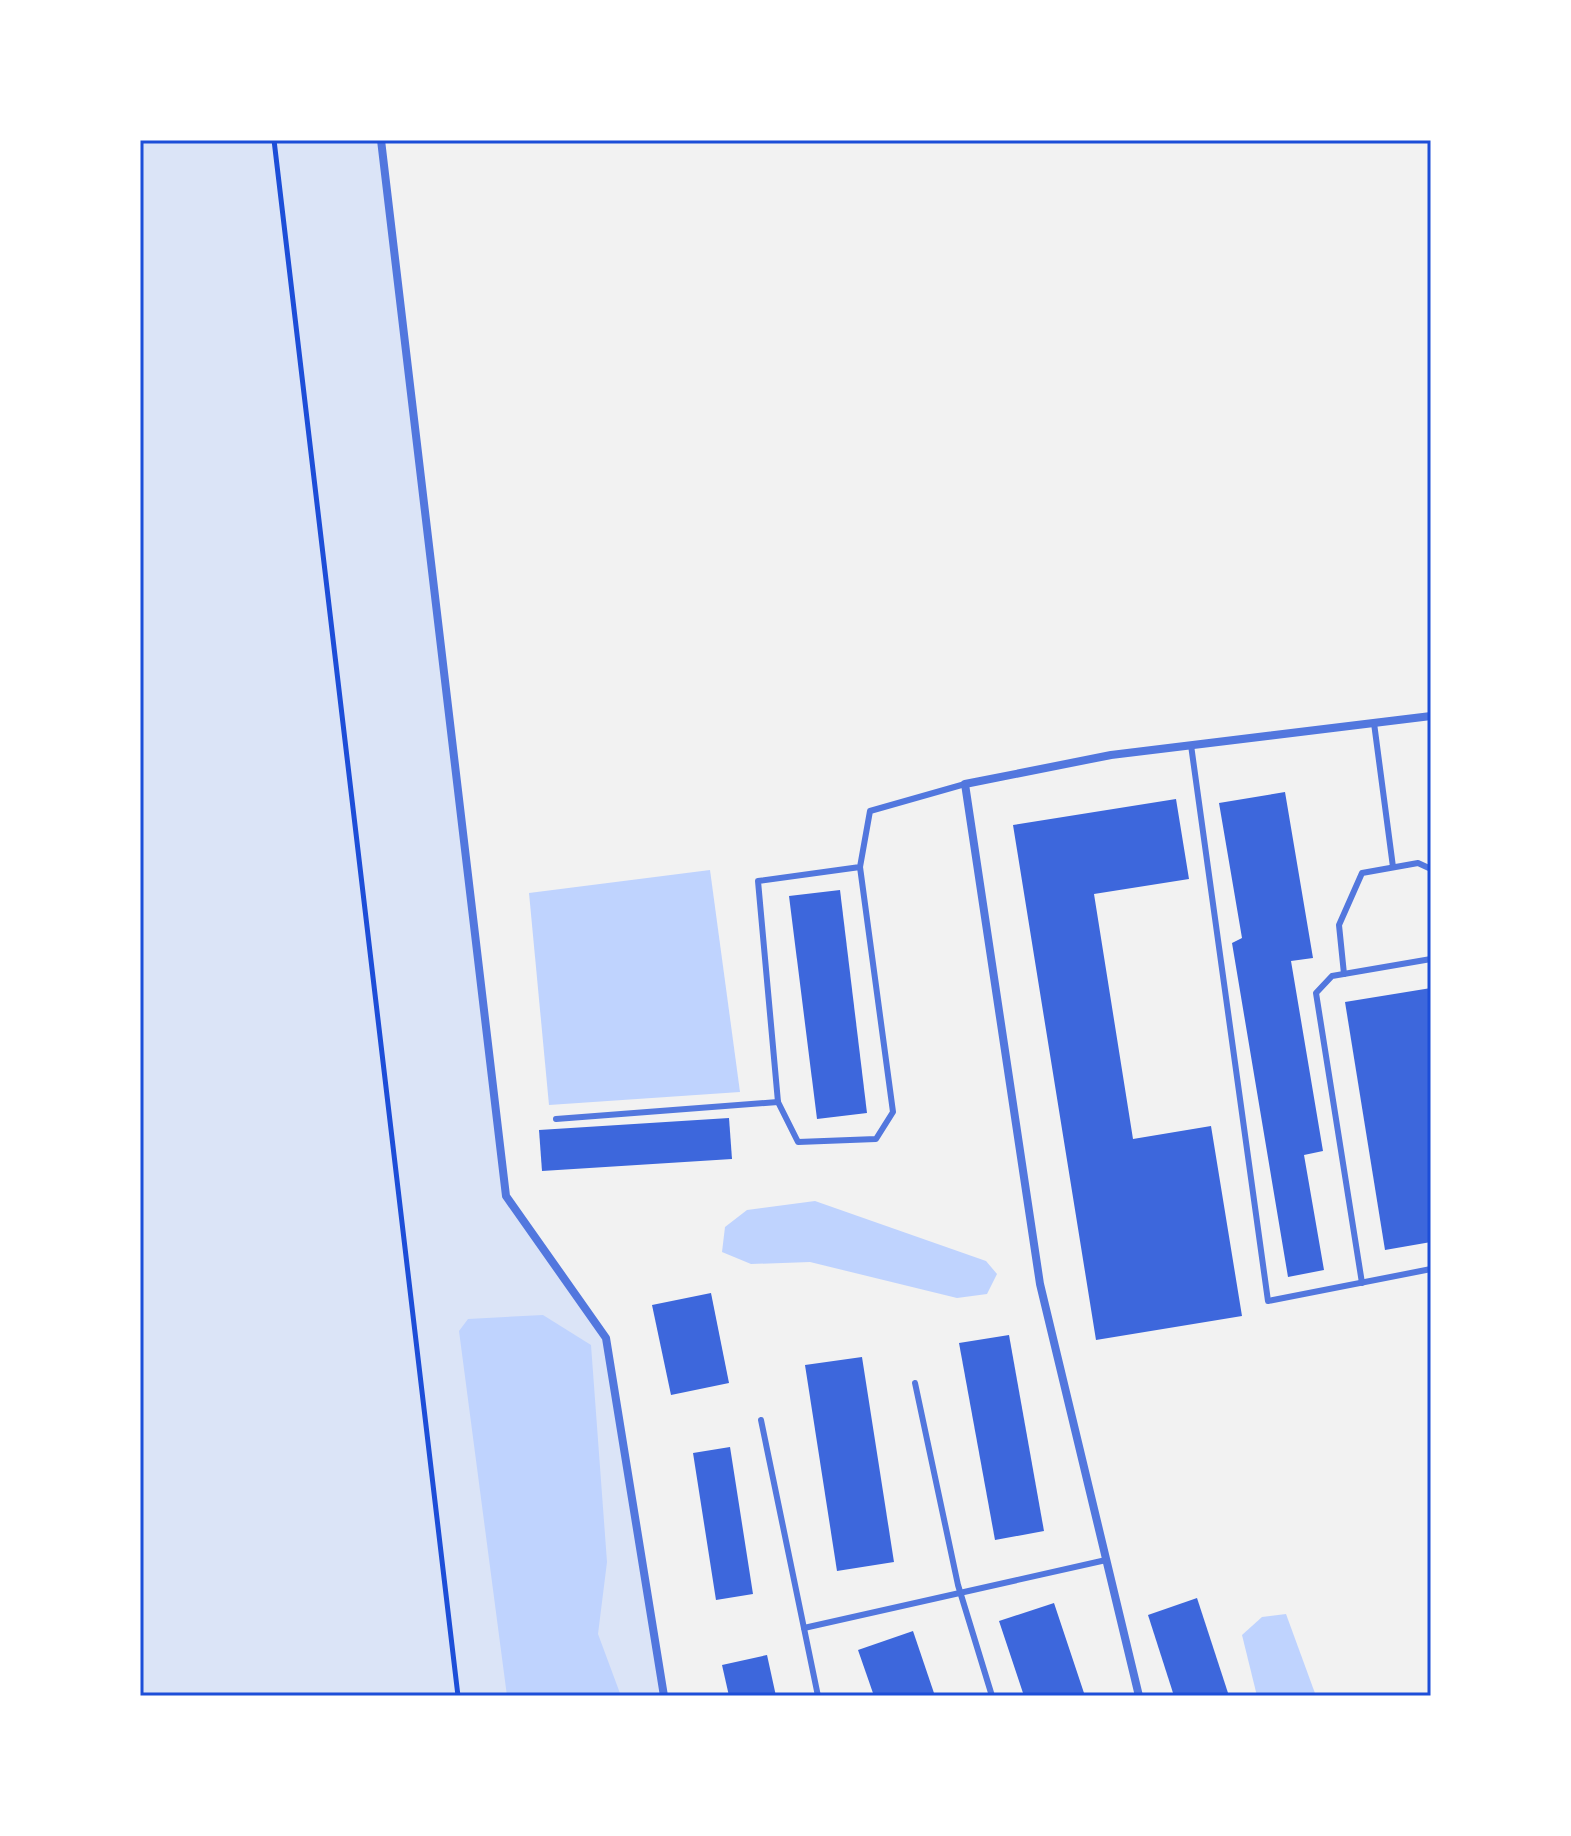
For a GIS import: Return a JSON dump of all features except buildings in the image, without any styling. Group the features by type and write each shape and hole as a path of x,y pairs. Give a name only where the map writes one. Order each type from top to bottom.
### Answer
{"street":[{"path":"381,140 506,1196 606,1338 664,1696"},
{"path":"1139,1696 1040,1284 965,784 1111,755 1431,716"}],"lane":[{"path":"1374,723 1393,867"},
{"path":"1191,745 1268,1301 1431,1269"},
{"path":"860,867 758,881 778,1102 798,1142 876,1139 893,1112 860,867 870,811 965,784"},
{"path":"1344,974 1339,925 1362,873 1418,863 1431,869"},
{"path":"1362,1283 1316,993 1332,976 1431,959"},
{"path":"556,1119 778,1102"},
{"path":"915,1383 960,1593 992,1696"},
{"path":"761,1420 818,1696"},
{"path":"804,1628 1106,1560"}],"path":[{"path":"274,140 458,1696"}],"shaded area":[{"path":"140,140 384,140 506,1195 606,1338 664,1696 140,1696"}],"water":[{"path":"710,870 740,1092 549,1105 529,893"},
{"path":"815,1201 986,1261 997,1274 987,1294 957,1298 810,1262 751,1264 722,1252 725,1227 747,1210"},
{"path":"543,1315 591,1345 607,1562 598,1634 621,1696 507,1696 459,1331 468,1319"},
{"path":"1286,1614 1316,1696 1257,1696 1242,1635 1262,1617"}]}
